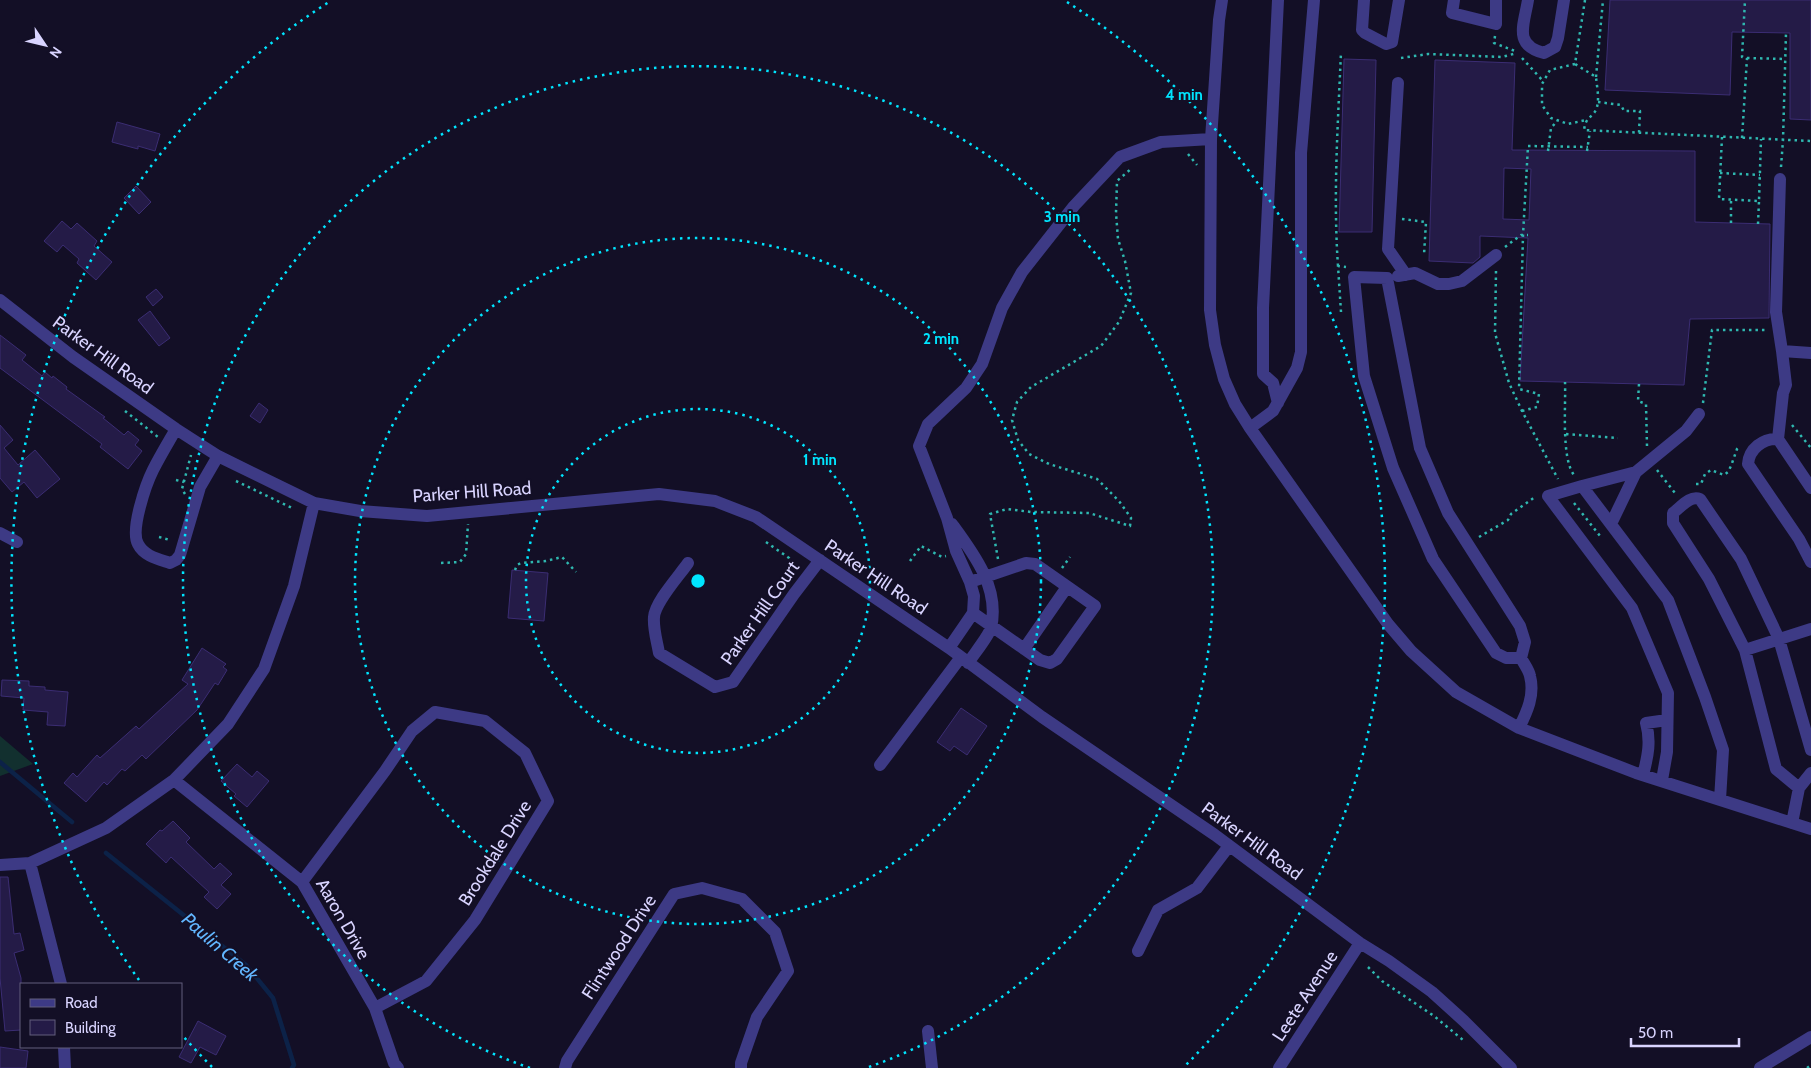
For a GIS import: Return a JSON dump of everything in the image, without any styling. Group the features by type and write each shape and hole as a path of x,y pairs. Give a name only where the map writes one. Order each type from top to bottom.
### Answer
{"street":[{"path":"1222,0 1211,139 1210,310 1215,345 1224,379 1235,404 1250,428 1388,624 1411,651 1456,692 1518,728 1643,775 1811,829"},
{"path":"1278,0 1263,308 1263,374 1273,383 1278,403"},
{"path":"1250,428 1274,411 1297,368 1301,352 1301,153 1314,0"},
{"path":"1364,0 1362,30 1365,34 1386,44 1392,42 1399,0"},
{"path":"1454,0 1452,13 1496,24 1496,0"},
{"path":"1528,0 1522,34 1525,44 1533,50 1544,53 1555,47 1564,0"},
{"path":"1398,83 1388,249 1406,275"},
{"path":"949,648 973,613 974,596 956,551 947,518 919,446 928,424 966,388 982,364 1002,308 1022,272 1074,206 1120,157 1160,142 1211,139"},
{"path":"1780,179 1776,312 1786,385 1779,433 1811,488"},
{"path":"1496,255 1462,281 1448,284 1438,284 1415,273 1387,278 1354,277 1364,376 1393,468 1432,558 1496,653 1506,658 1521,658"},
{"path":"1387,278 1420,448 1448,512 1520,626 1525,642 1521,658 1530,675 1531,691 1529,708 1518,728"},
{"name":"Parker Hill Road","path":"0,300 73,357 176,429 215,462 313,508 427,516 659,494 715,501 756,517 949,648 1042,717 1215,835 1360,943 1390,961 1432,992 1511,1068"},
{"path":"1782,352 1811,353"},
{"path":"1611,524 1644,466 1686,431 1699,414"},
{"path":"176,429 152,472 141,505 134,534 144,552 170,563 180,555 200,487 215,462"},
{"path":"1779,433 1753,449 1748,456 1748,464 1799,539 1811,562"},
{"path":"1644,466 1547,495 1632,608 1668,693 1666,720 1667,752 1662,780"},
{"path":"1582,486 1668,600 1723,750 1720,800"},
{"path":"1799,788 1776,769 1745,650 1710,579 1673,523 1673,513 1692,498 1700,499 1742,559 1779,639 1811,750"},
{"path":"0,865 30,863 106,828 174,780 228,724 264,669 294,586 313,508"},
{"path":"880,766 990,629 992,598 985,577 975,555 947,518"},
{"path":"0,533 17,542"},
{"name":"Parker Hill Court","path":"688,563 660,602 654,614 659,653 715,687 733,682 820,560"},
{"path":"970,582 1026,563 1035,564 1095,606 1057,659 1050,663 1040,660 973,613"},
{"path":"1024,649 1067,587"},
{"path":"1745,650 1811,629"},
{"name":"Brookdale Drive","path":"302,882 385,771 412,731 435,712 486,722 525,754 548,801 475,920 426,981 375,1008"},
{"path":"1643,775 1649,748 1649,735 1646,723 1666,720"},
{"path":"1792,823 1799,788 1811,773"},
{"name":"Aaron Drive","path":"174,780 302,882 375,1008 394,1063 398,1068"},
{"path":"1138,951 1158,910 1197,888 1229,846"},
{"path":"30,863 61,983"},
{"name":"Flintwood Drive","path":"565,1068 567,1061 674,894 702,888 742,899 775,932 788,972 757,1017 741,1068"},
{"name":"Leete Avenue","path":"1279,1068 1360,943"},
{"path":"928,1031 932,1068"},
{"path":"1760,1068 1811,1037"},
{"path":"64,1048 65,1068"}],"path":[{"path":"1575,64 1585,0"},
{"path":"1596,77 1575,64 1550,70 1542,84 1542,105 1551,118 1568,124 1586,120 1595,112 1598,102 1596,77 1603,0"},
{"path":"1745,0 1742,58 1785,59"},
{"path":"1496,24 1494,43 1514,50 1543,81"},
{"path":"1780,179 1786,33"},
{"path":"1338,266 1335,230 1341,52"},
{"path":"1401,58 1428,54 1502,57 1517,53"},
{"path":"1742,138 1747,58"},
{"path":"1598,102 1621,105 1624,111 1640,111 1639,133"},
{"path":"1548,151 1551,128 1558,120"},
{"path":"1586,120 1584,130 1590,131 1811,141"},
{"path":"1522,411 1537,407 1539,394 1519,390 1522,235 1528,146 1587,149 1590,131"},
{"path":"1722,137 1719,199 1759,201"},
{"path":"1758,224 1761,139"},
{"path":"1182,152 1191,156 1198,165 1198,170"},
{"path":"1002,571 998,560 990,514 1006,509 1031,512 1089,513 1130,526 1131,518 1127,512 1097,479 1049,464 1029,454 1018,440 1012,420 1017,402 1031,387 1101,346 1119,322 1131,293 1125,261 1118,238 1116,212 1117,181 1136,164"},
{"path":"1720,173 1760,175"},
{"path":"1731,200 1731,223"},
{"path":"1390,217 1426,222 1424,255"},
{"path":"1468,544 1508,520 1511,514 1554,491 1559,482 1509,383 1495,333 1496,255 1522,235 1528,235"},
{"path":"1699,414 1704,402 1712,330 1779,330"},
{"path":"1566,382 1565,449 1571,471 1582,486"},
{"path":"1639,384 1638,401 1646,404 1648,433 1644,466 1678,496"},
{"path":"124,411 168,443 215,462 246,487 290,508 313,508"},
{"path":"1779,433 1786,418 1811,448"},
{"path":"1566,434 1618,438"},
{"path":"1693,486 1702,484 1705,474 1711,470 1724,474 1728,472 1737,449 1745,443"},
{"path":"1552,481 1555,475"},
{"path":"176,480 184,482"},
{"path":"1547,495 1559,499 1571,498 1600,536 1611,524"},
{"path":"461,524 473,522"},
{"path":"441,563 460,562 466,554 468,523"},
{"path":"159,537 177,541"},
{"path":"759,537 788,558 795,568"},
{"path":"910,561 921,546 942,558 956,551"},
{"path":"514,570 516,565 520,563 546,561 562,557 576,572"},
{"path":"1368,967 1382,981 1434,1016 1464,1042"},
{"path":"1807,1068 1811,1065"}],"green space":[{"path":"0,736 33,764 0,776"}],"building":[{"path":"1610,0 1811,0 1811,120 1790,119 1790,33 1732,32 1730,95 1605,90"},
{"path":"1344,59 1376,60 1372,232 1339,232"},
{"path":"1435,60 1515,63 1512,150 1695,151 1695,222 1770,224 1769,318 1690,319 1684,385 1520,381 1528,238 1480,236 1480,257 1473,263 1429,261","holes":["1504,168 1531,169 1529,220 1503,219"]},
{"path":"117,122 160,134 155,151 138,146 138,149 112,142"},
{"path":"136,186 151,202 139,214 124,198"},
{"path":"62,221 71,229 77,223 97,241 94,246 112,262 96,280 77,263 79,259 63,245 57,252 44,241"},
{"path":"156,289 163,297 153,306 146,297"},
{"path":"150,311 170,338 159,346 138,320"},
{"path":"0,335 26,355 22,360 42,376 45,372 52,378 53,376 67,387 66,389 105,417 103,418 124,435 128,431 139,440 135,445 142,451 128,469 100,447 102,444 0,368"},
{"path":"259,403 268,410 260,423 250,416"},
{"path":"0,425 13,440 4,448 18,465 35,450 60,479 37,498 24,482 12,492 0,478"},
{"path":"512,570 548,573 544,621 508,618"},
{"path":"202,648 226,664 223,667 227,670 218,685 215,683 197,710 146,759 142,755 125,771 122,769 107,785 104,782 86,802 64,783 73,773 77,777 97,755 100,758 136,726 139,729 188,684 182,680"},
{"path":"2,680 29,681 29,686 45,687 45,690 68,692 65,726 47,725 48,712 23,710 24,698 1,696"},
{"path":"961,708 987,726 967,755 954,746 950,751 937,742"},
{"path":"237,764 252,777 257,771 269,781 247,807 221,781"},
{"path":"173,821 190,838 186,842 214,869 220,863 232,874 221,885 231,894 217,909 204,897 209,892 171,857 166,863 146,844 160,830 162,831"},
{"path":"0,877 8,877 14,934 20,933 24,950 14,953 21,978 20,1030 5,1031 0,978"},
{"path":"198,1021 226,1036 216,1055 200,1047 191,1063 179,1057"},
{"path":"0,1047 28,1051 26,1068 0,1068"}],"waterway":[{"name":"Paulin Creek","path":"0,762 72,822"},
{"name":"Paulin Creek","path":"106,853 246,965 273,998 294,1065 292,1068"}]}
